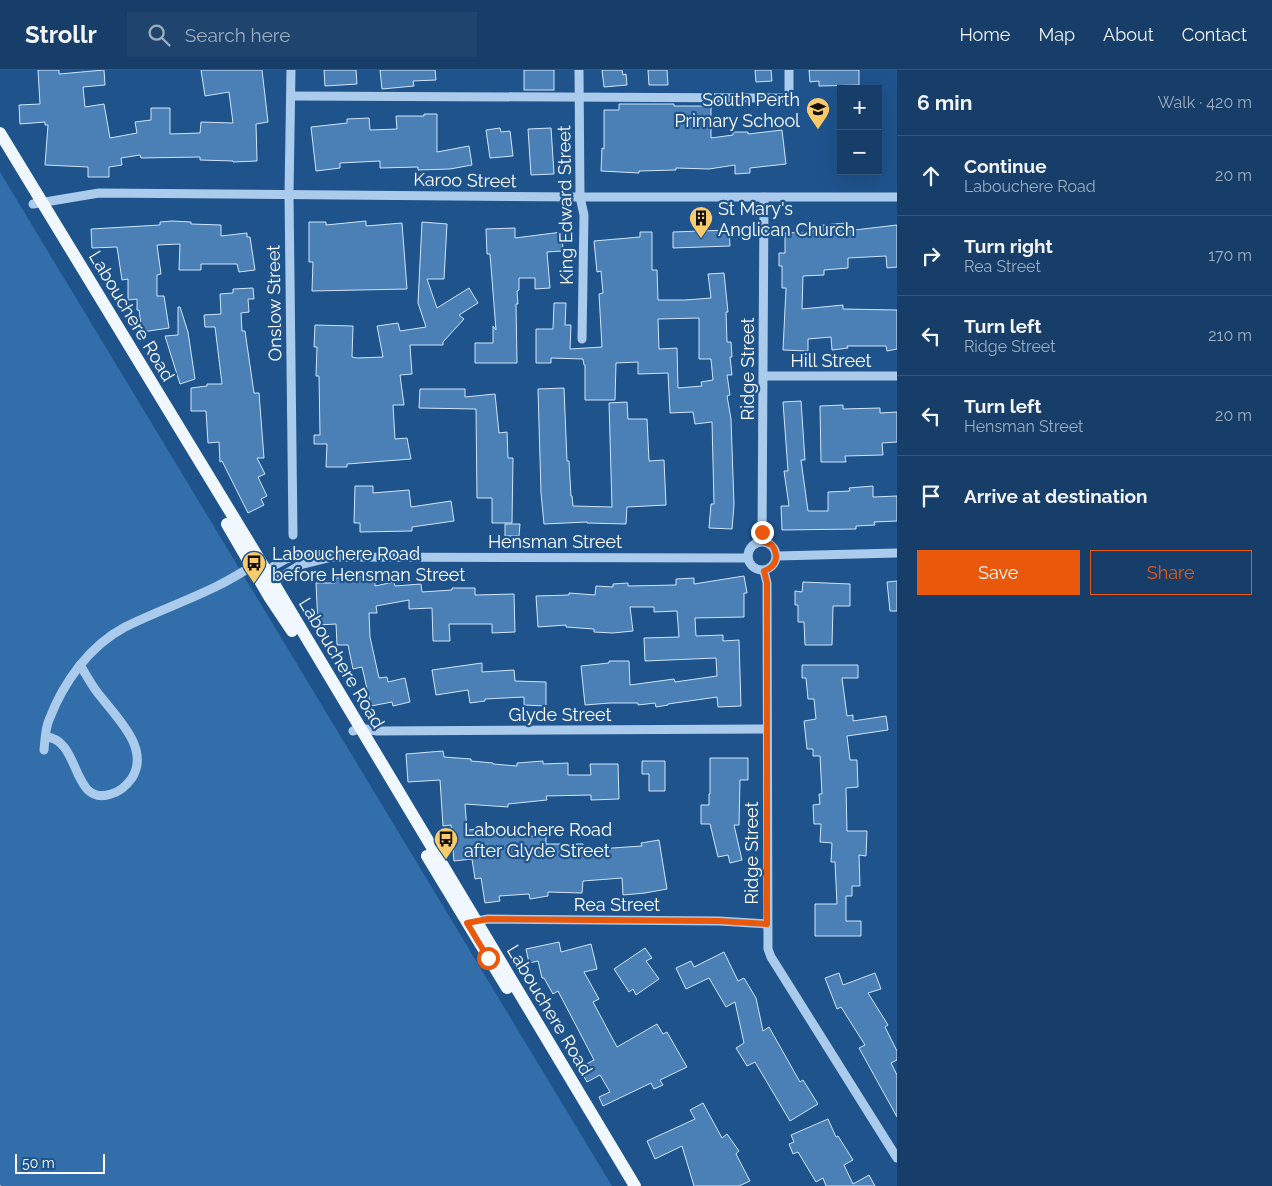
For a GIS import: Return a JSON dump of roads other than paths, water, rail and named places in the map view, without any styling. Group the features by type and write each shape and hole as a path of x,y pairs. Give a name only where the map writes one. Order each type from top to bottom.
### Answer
{"main road":[{"name":"Labouchere Road","path":"0,134 37,203 357,729 472,922 625,1186"},
{"name":"Labouchere Road","path":"0,150 37,203"},
{"name":"Labouchere Road","path":"472,922 635,1186"}],"street":[{"name":"Onslow Street","path":"291,70 292,535"},
{"name":"King Edward Street","path":"579,70 580,198 584,215 582,339"},
{"path":"291,96 789,98 790,70"},
{"name":"Karoo Street","path":"37,203 100,193 580,198 897,197"},
{"name":"Ridge Street","path":"762,541 764,197"},
{"name":"Hill Street","path":"764,376 897,376"},
{"path":"762,541 772,545 777,556 771,568 764,571 755,569 750,564 748,558 749,550 755,544 762,541"},
{"name":"Hensman Street","path":"266,580 278,563 296,556 318,553 333,556 748,558"},
{"path":"777,556 897,553"},
{"name":"Hensman Street","path":"266,580 300,565 333,556"},
{"path":"44,750 48,722 60,696 80,665 108,637 125,627 231,579 256,563"},
{"name":"Ridge Street","path":"764,571 767,583 767,942 771,957 897,1158"},
{"path":"46,738 58,741 66,751 84,787 95,795 114,794 131,780 136,771 137,758 132,738 114,712 100,697 80,665"},
{"name":"Glyde Street","path":"357,729 378,731 767,729"},
{"name":"Rea Street","path":"472,922 488,919 700,921 767,924"}],"place":[{"name":"South Perth Primary School","path":"818,130"},
{"name":"St Mary's Anglican Church","path":"701,239"},
{"name":"Labouchere Road before Hensman Street","path":"254,584"},
{"name":"Labouchere Road after Glyde Street","path":"446,860"}]}
